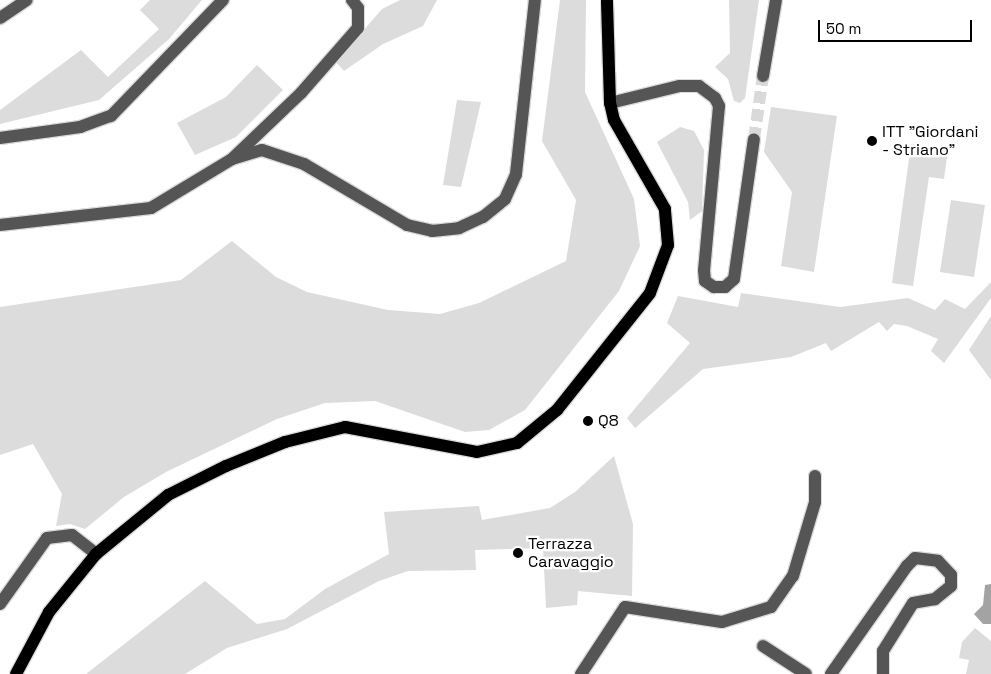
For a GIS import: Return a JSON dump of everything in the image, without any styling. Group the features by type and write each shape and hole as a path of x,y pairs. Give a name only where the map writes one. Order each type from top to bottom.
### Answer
{"main road":[{"path":"16,674 50,612 96,554 168,495 310,434 345,427 477,452 517,443 534,432 644,300 664,262 669,227 664,209 614,120 610,103 606,0"}],"street":[{"path":"0,18 27,0"},
{"path":"0,138 80,127 111,116 223,0"},
{"path":"0,225 151,208 232,159 301,93 358,28 358,8 352,0"},
{"path":"232,159 262,150 304,164 407,225 432,231 459,228 483,217 505,199 516,174 535,0"},
{"path":"763,76 776,0"},
{"path":"610,103 680,86 699,86 715,98 718,106 704,270 705,281 714,287 725,287 734,279 754,139"},
{"path":"580,674 625,607 722,622 771,607 793,576 815,502 815,476"},
{"path":"0,604 47,538 72,535 96,554"},
{"path":"831,674 907,566 915,558 938,561 951,575 951,586 935,599 913,603 883,651 883,674"},
{"path":"763,646 806,674"}],"shaded area":[{"path":"150,0 202,0 169,39 99,100 0,124 0,110 81,50 108,77 159,29 140,10"},
{"path":"400,0 437,0 423,26 383,44 344,71 336,62 382,9"},
{"path":"560,0 586,0 585,92 634,199 640,246 619,291 525,410 489,430 465,432 375,401 325,403 277,419 166,472 124,497 85,529 70,524 56,526 62,494 33,444 0,455 0,307 181,280 232,241 276,277 307,292 388,310 440,314 479,303 566,261 576,200 542,141"},
{"path":"729,0 759,0 745,98 740,103 734,101 728,79 715,67 730,53"},
{"path":"257,65 283,90 236,137 195,155 177,123 226,97"},
{"path":"457,100 481,102 461,187 443,185"},
{"path":"771,107 837,116 814,272 781,266 792,192 764,152"},
{"path":"680,127 694,131 704,150 702,211 690,220 688,202 657,142"},
{"path":"911,144 948,150 944,179 929,177 913,286 892,283"},
{"path":"951,200 985,205 974,277 940,272"},
{"path":"991,282 991,298 944,363 931,351 938,339 907,326 894,324 887,331 879,322 831,351 826,343 791,357 703,369 635,428 627,418 690,343 667,323 678,296 738,307 741,293 840,307 908,298 935,310 945,299 965,309"},
{"path":"991,316 991,380 969,350"},
{"path":"614,456 633,524 632,596 578,591 577,605 546,608 543,548 475,550 476,570 408,571 379,581 287,629 227,648 185,674 86,674 205,581 257,624 285,619 325,589 389,554 384,512 479,506 482,520 550,508 575,492"},
{"path":"991,584 991,624 983,624 974,614 983,605 985,585"},
{"path":"975,628 991,641 991,674 966,674 969,660 959,658 962,642"}],"tunnel":[{"path":"754,139 763,76"}],"place":[{"name":"ITT \"Giordani - Striano\"","path":"872,141"},
{"name":"Q8","path":"588,421"},
{"name":"Terrazza Caravaggio","path":"518,553"}]}
